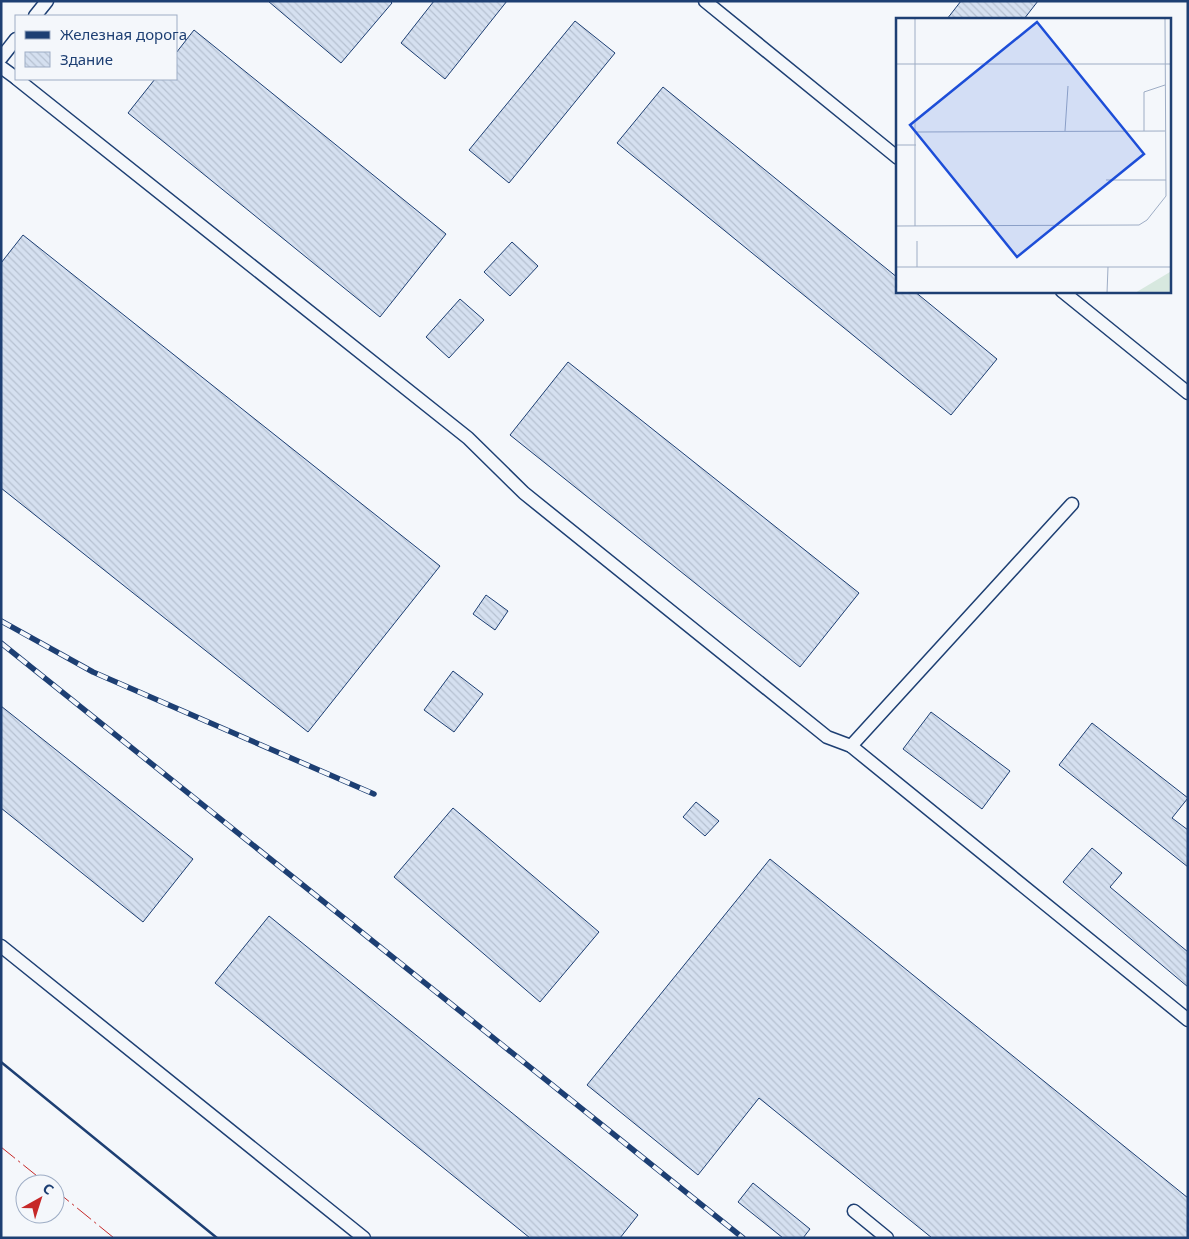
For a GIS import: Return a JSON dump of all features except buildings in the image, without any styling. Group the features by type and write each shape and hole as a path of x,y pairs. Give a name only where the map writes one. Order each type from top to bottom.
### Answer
{"lane":[{"path":"36,15 47,1"},
{"path":"705,1 896,156"},
{"path":"1,58 15,41"},
{"path":"1,66 15,78"},
{"path":"17,80 468,438 524,494 827,737 851,746 1188,1020"},
{"path":"1063,292 1188,393"},
{"path":"851,746 1072,504"},
{"path":"1,946 364,1238"},
{"path":"854,1211 888,1238"}],"railway":[{"path":"1,621 93,672 374,794"},
{"path":"1,643 743,1238"}],"wall":[{"path":"1,1062 217,1238"}],"power":[{"path":"1,1147 35,1174"},
{"path":"65,1198 114,1238"}]}
